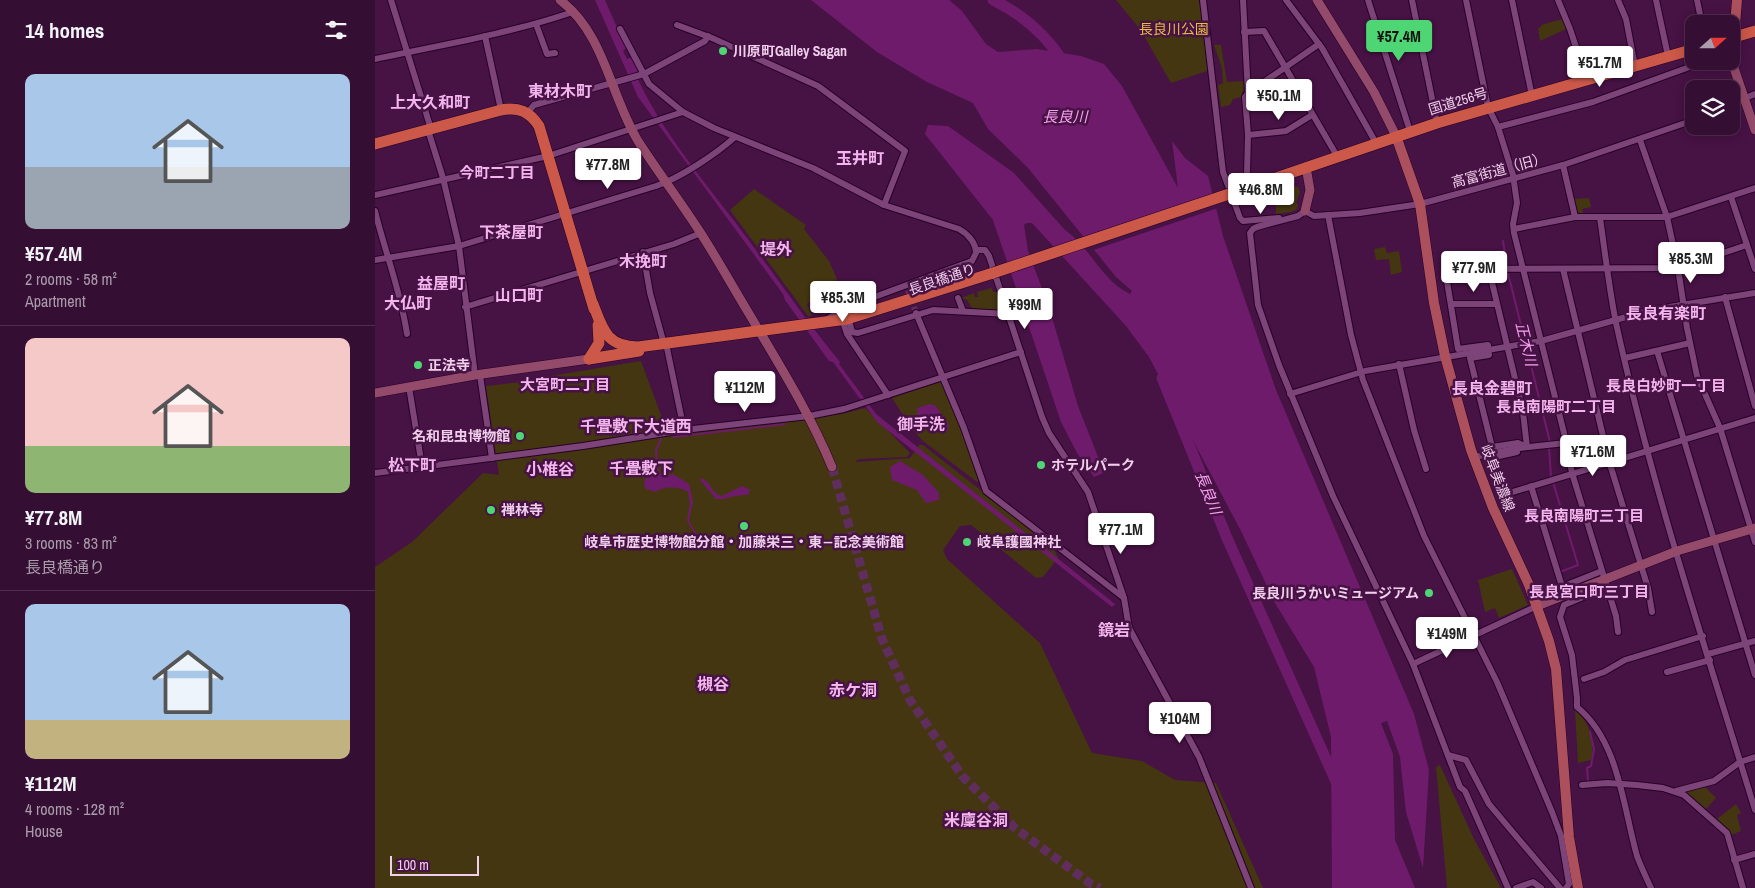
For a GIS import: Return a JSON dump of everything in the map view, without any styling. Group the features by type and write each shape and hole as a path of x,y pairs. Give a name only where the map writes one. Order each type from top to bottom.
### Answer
{"highway":[{"path":"1740,37 1755,31"},
{"path":"1740,39 1755,36"},
{"name":"国道256号","path":"1236,197 1398,138 1685,51"},
{"name":"国道256号","path":"1307,170 1337,156 1375,143 1398,138 1410,131 1685,56"},
{"path":"375,144 501,110 511,108 528,112"},
{"name":"長良橋通り","path":"528,112 539,126 593,304 600,338 595,352 589,359"},
{"name":"長良橋通り","path":"817,325 847,324 1236,197"},
{"name":"長良橋通り","path":"589,359 665,346 762,335 817,325 865,314 993,275"},
{"name":"長良橋通り","path":"593,304 606,335 617,343 631,347 665,346"}],"main road":[{"path":"1736,15 1737,0"},
{"name":"岐阜美濃線","path":"1398,138 1420,204 1432,287 1445,356 1474,457 1483,484 1537,606 1556,669 1569,837 1577,888"}],"street":[{"path":"391,0 443,178 459,246 465,306 493,458"},
{"path":"560,0 588,30 617,82 631,128 701,233 762,335 809,416 832,467"},
{"path":"1203,0 1223,172 1236,197 1240,218 1243,221 1285,218 1297,216 1305,211 1310,190 1307,170"},
{"path":"1243,0 1248,93"},
{"path":"1286,0 1319,44 1343,81 1375,143"},
{"path":"1317,0 1374,92 1398,138"},
{"path":"1368,0 1410,131"},
{"path":"1412,0 1437,123"},
{"path":"1465,0 1490,110 1498,127 1512,179 1517,203 1514,229 1571,473 1604,579 1618,632"},
{"path":"1512,0 1533,96"},
{"path":"1558,0 1571,29 1587,80"},
{"path":"1618,0 1626,19 1635,66"},
{"path":"1656,0 1668,56"},
{"path":"1697,0 1700,15"},
{"path":"375,58 485,36 536,24 573,12"},
{"path":"536,24 547,54 555,53"},
{"path":"677,25 708,36 818,86 905,151 884,204"},
{"path":"620,30 641,74 655,91 683,112 735,137 813,168 884,204 959,229 967,235 977,250"},
{"path":"1244,32 1264,31 1337,156"},
{"path":"485,36 501,110"},
{"path":"528,112 534,105 641,74 705,41 708,36"},
{"path":"1247,174 1248,135 1245,97 1248,93 1319,44"},
{"path":"1498,127 1593,102 1685,68"},
{"path":"1735,70 1755,130"},
{"path":"1740,101 1755,94"},
{"path":"375,195 443,178 548,156 683,112"},
{"path":"1248,135 1286,131 1312,114"},
{"name":"高富街道（旧）","path":"1305,211 1314,216 1360,213 1420,204 1563,165 1641,140 1685,123"},
{"path":"375,260 459,246 567,215 656,186 687,170 735,137"},
{"path":"1641,140 1667,218 1697,376 1719,428 1753,528 1755,542"},
{"path":"1563,165 1575,217"},
{"path":"1514,229 1575,217 1667,218 1755,188"},
{"path":"1731,197 1755,269"},
{"path":"375,212 387,258 403,306 407,334"},
{"path":"1328,215 1351,335 1361,372 1424,536 1497,682 1561,836 1569,884 1566,888"},
{"path":"1285,218 1253,229 1250,242 1258,305 1290,394 1333,496 1413,664 1460,787 1465,792 1508,888"},
{"path":"1600,218 1616,321 1647,450 1703,636 1722,708 1755,810"},
{"path":"465,306 674,244 701,233"},
{"path":"1523,447 1518,443 1492,447 1470,358 1489,355 1487,345 1458,349 1445,269 1678,268 1747,245"},
{"path":"817,325 858,303 907,288 972,261 977,250"},
{"path":"977,250 985,250 989,256 1049,433 1088,492 1124,598 1129,628 1199,757 1251,888"},
{"path":"643,252 650,293 665,346 684,430"},
{"path":"1563,269 1609,462 1641,566 1652,612"},
{"path":"949,270 951,277"},
{"path":"1489,270 1523,412 1523,447 1519,452 1499,456"},
{"path":"1290,394 1361,372 1541,340 1683,303 1755,293"},
{"path":"1725,297 1755,406"},
{"path":"958,298 963,311"},
{"path":"858,303 857,311 865,314"},
{"path":"1451,304 1497,304"},
{"path":"847,324 852,332 858,333 933,310 1008,314"},
{"path":"917,314 983,478 986,492 1124,598"},
{"path":"847,324 847,334 886,395"},
{"path":"1625,358 1690,343"},
{"path":"1657,351 1755,674"},
{"path":"375,473 684,430 809,416 854,406 1021,352"},
{"path":"375,393 478,375 589,359"},
{"path":"1399,364 1414,430 1426,469"},
{"path":"409,387 423,466"},
{"path":"1503,495 1755,418"},
{"path":"1474,457 1523,447 1565,443"},
{"path":"1531,486 1561,583 1564,586 1604,579"},
{"path":"1413,664 1472,634 1604,579 1677,551 1753,528"},
{"path":"1604,579 1564,605 1560,617 1572,655 1577,707 1590,719 1604,741 1619,783 1638,858 1651,888"},
{"path":"1584,679 1603,672 1625,660 1703,636"},
{"path":"1667,672 1755,641"},
{"path":"1448,755 1466,760 1489,804 1559,888"},
{"path":"1582,785 1619,783 1676,791 1714,781 1740,762 1755,757"},
{"path":"1676,791 1707,814 1727,833 1743,888"},
{"path":"1734,860 1755,854"},
{"path":"1516,888 1533,882 1541,888"}],"green space":[{"name":"長良川公園","path":"1116,0 1199,0 1210,70 1171,83 1140,29"},
{"path":"1562,19 1566,29 1540,41 1538,28 1541,25"},
{"path":"1214,45 1221,45 1227,82 1245,81 1246,91 1242,92 1242,97 1233,99 1230,105 1221,107 1218,85 1223,83 1222,68"},
{"path":"1292,186 1298,187 1300,192 1296,203 1298,204 1297,209 1291,212 1276,214 1276,203 1271,194"},
{"path":"754,189 806,225 804,229 829,261 837,279 807,304 812,316 808,316 730,210"},
{"path":"1589,198 1591,207 1582,209 1584,214 1577,212 1573,199"},
{"path":"1385,247 1387,253 1399,251 1402,272 1391,275 1389,259 1376,260 1374,249"},
{"path":"943,275 949,278 912,291 914,286"},
{"path":"992,288 993,292 998,291 1003,309 1001,311 973,309 967,300 961,298 974,293 975,297 978,297 977,292"},
{"path":"641,361 668,434 842,414 865,408 910,453 907,457 859,459 855,462 910,458 919,445 923,445 1052,546 1058,558 1043,577 1036,578 971,525 960,526 943,550 947,559 1040,643 1092,753 1142,761 1175,780 1216,783 1263,888 375,888 375,567 412,542 483,473 499,475 486,386 537,380 538,378"},
{"path":"938,381 942,383 981,479 977,482 923,441 912,429 892,398"},
{"path":"1512,569 1528,605 1499,618 1495,608 1485,612 1478,580"},
{"path":"1575,710 1588,726 1593,746 1591,760 1578,763"},
{"path":"1440,765 1474,839 1501,888 1447,888 1436,767"},
{"path":"1705,787 1716,798 1706,809 1686,792"},
{"path":"1736,804 1741,813 1737,815 1741,831 1731,835 1717,819"}],"water":[{"path":"595,0 605,0 626,48 623,51 627,59 632,57 638,71 635,73 668,131 840,362 839,364 876,414 1115,604 1112,607 877,422 833,362 829,361 785,300 783,294 638,97"},
{"name":"長良川","path":"811,0 949,0 962,11 986,44 998,52 1037,49 1081,56 1104,64 1122,86 1178,188 1172,141 1185,158 1208,176 1223,236 1276,390 1414,714 1429,770 1423,868 1406,812 1400,757 1387,721 1381,723 1393,754 1395,840 1415,888 1332,888 1331,737 1314,667 1275,603 1242,533 1149,357 1126,326 1032,223 1027,223 1024,225 1028,251 1049,307 1078,406 1102,467 1103,473 1094,477 1077,453 1061,422 993,220 925,134 928,125 948,126 1014,173 1065,230 1074,237 1111,281 1130,294 1132,291 1116,277 1028,168 988,129 973,103 927,82 877,52"},
{"path":"930,404 936,406 949,425 947,432 938,433 930,422 923,424 918,419 917,408"},
{"path":"900,461 923,475 939,493 939,500 926,503 917,490 892,480 890,467"},
{"path":"659,473 666,476 673,474 689,484 693,501 689,521 698,536 696,536 687,521 690,503 688,492 676,488 666,488 656,492 646,489 645,479"},
{"path":"701,478 708,482 718,495 722,496 742,486 749,489 750,492 747,495 716,499 700,480"}],"pier":[{"path":"1215,193 1218,208 1093,250 1082,237"}],"waterway":[{"name":"長良川","path":"993,0 1015,12 1034,27 1051,44 1065,65"},
{"name":"正木川","path":"1503,241 1508,273 1550,442"},
{"name":"長良川","path":"1162,378 1227,538 1338,786"},
{"path":"674,437 785,424"},
{"path":"658,473 656,450 661,439"},
{"name":"正木川","path":"1549,447 1551,477"},
{"name":"正木川","path":"1553,482 1578,565 1560,572"},
{"name":"正木川","path":"1588,781 1587,768 1591,766 1594,749 1590,732"}],"tunnel":[{"path":"908,290 916,313"},
{"path":"832,467 882,639 910,700 963,777 1015,828 1091,884 1100,888"}],"place":[{"name":"川原町Galley Sagan","path":"723,51"},
{"name":"正法寺","path":"418,365"},
{"name":"名和昆虫博物館","path":"520,436"},
{"name":"ホテルパーク","path":"1041,465"},
{"name":"禅林寺","path":"491,510"},
{"name":"岐阜市歴史博物館分館・加藤栄三・東―記念美術館","path":"744,526"},
{"name":"岐阜護國神社","path":"967,542"},
{"name":"長良川うかいミュージアム","path":"1429,593"}],"district":[{"name":"東材木町","path":"560,91"},
{"name":"上大久和町","path":"430,102"},
{"name":"玉井町","path":"860,158"},
{"name":"今町二丁目","path":"497,173"},
{"name":"下茶屋町","path":"511,232"},
{"name":"堤外","path":"776,249"},
{"name":"木挽町","path":"643,261"},
{"name":"益屋町","path":"441,283"},
{"name":"山口町","path":"519,295"},
{"name":"大仏町","path":"408,303"},
{"name":"長良有楽町","path":"1666,313"},
{"name":"大宮町二丁目","path":"565,385"},
{"name":"長良白妙町一丁目","path":"1666,386"},
{"name":"長良金碧町","path":"1492,388"},
{"name":"長良南陽町二丁目","path":"1556,407"},
{"name":"御手洗","path":"921,424"},
{"name":"千畳敷下大道西","path":"636,426"},
{"name":"松下町","path":"412,465"},
{"name":"千畳敷下","path":"641,468"},
{"name":"小椎谷","path":"550,469"},
{"name":"長良南陽町三丁目","path":"1584,516"},
{"name":"長良宮口町三丁目","path":"1589,592"},
{"name":"鏡岩","path":"1114,630"},
{"name":"槻谷","path":"713,684"},
{"name":"赤ケ洞","path":"853,690"},
{"name":"米廩谷洞","path":"976,820"}]}
